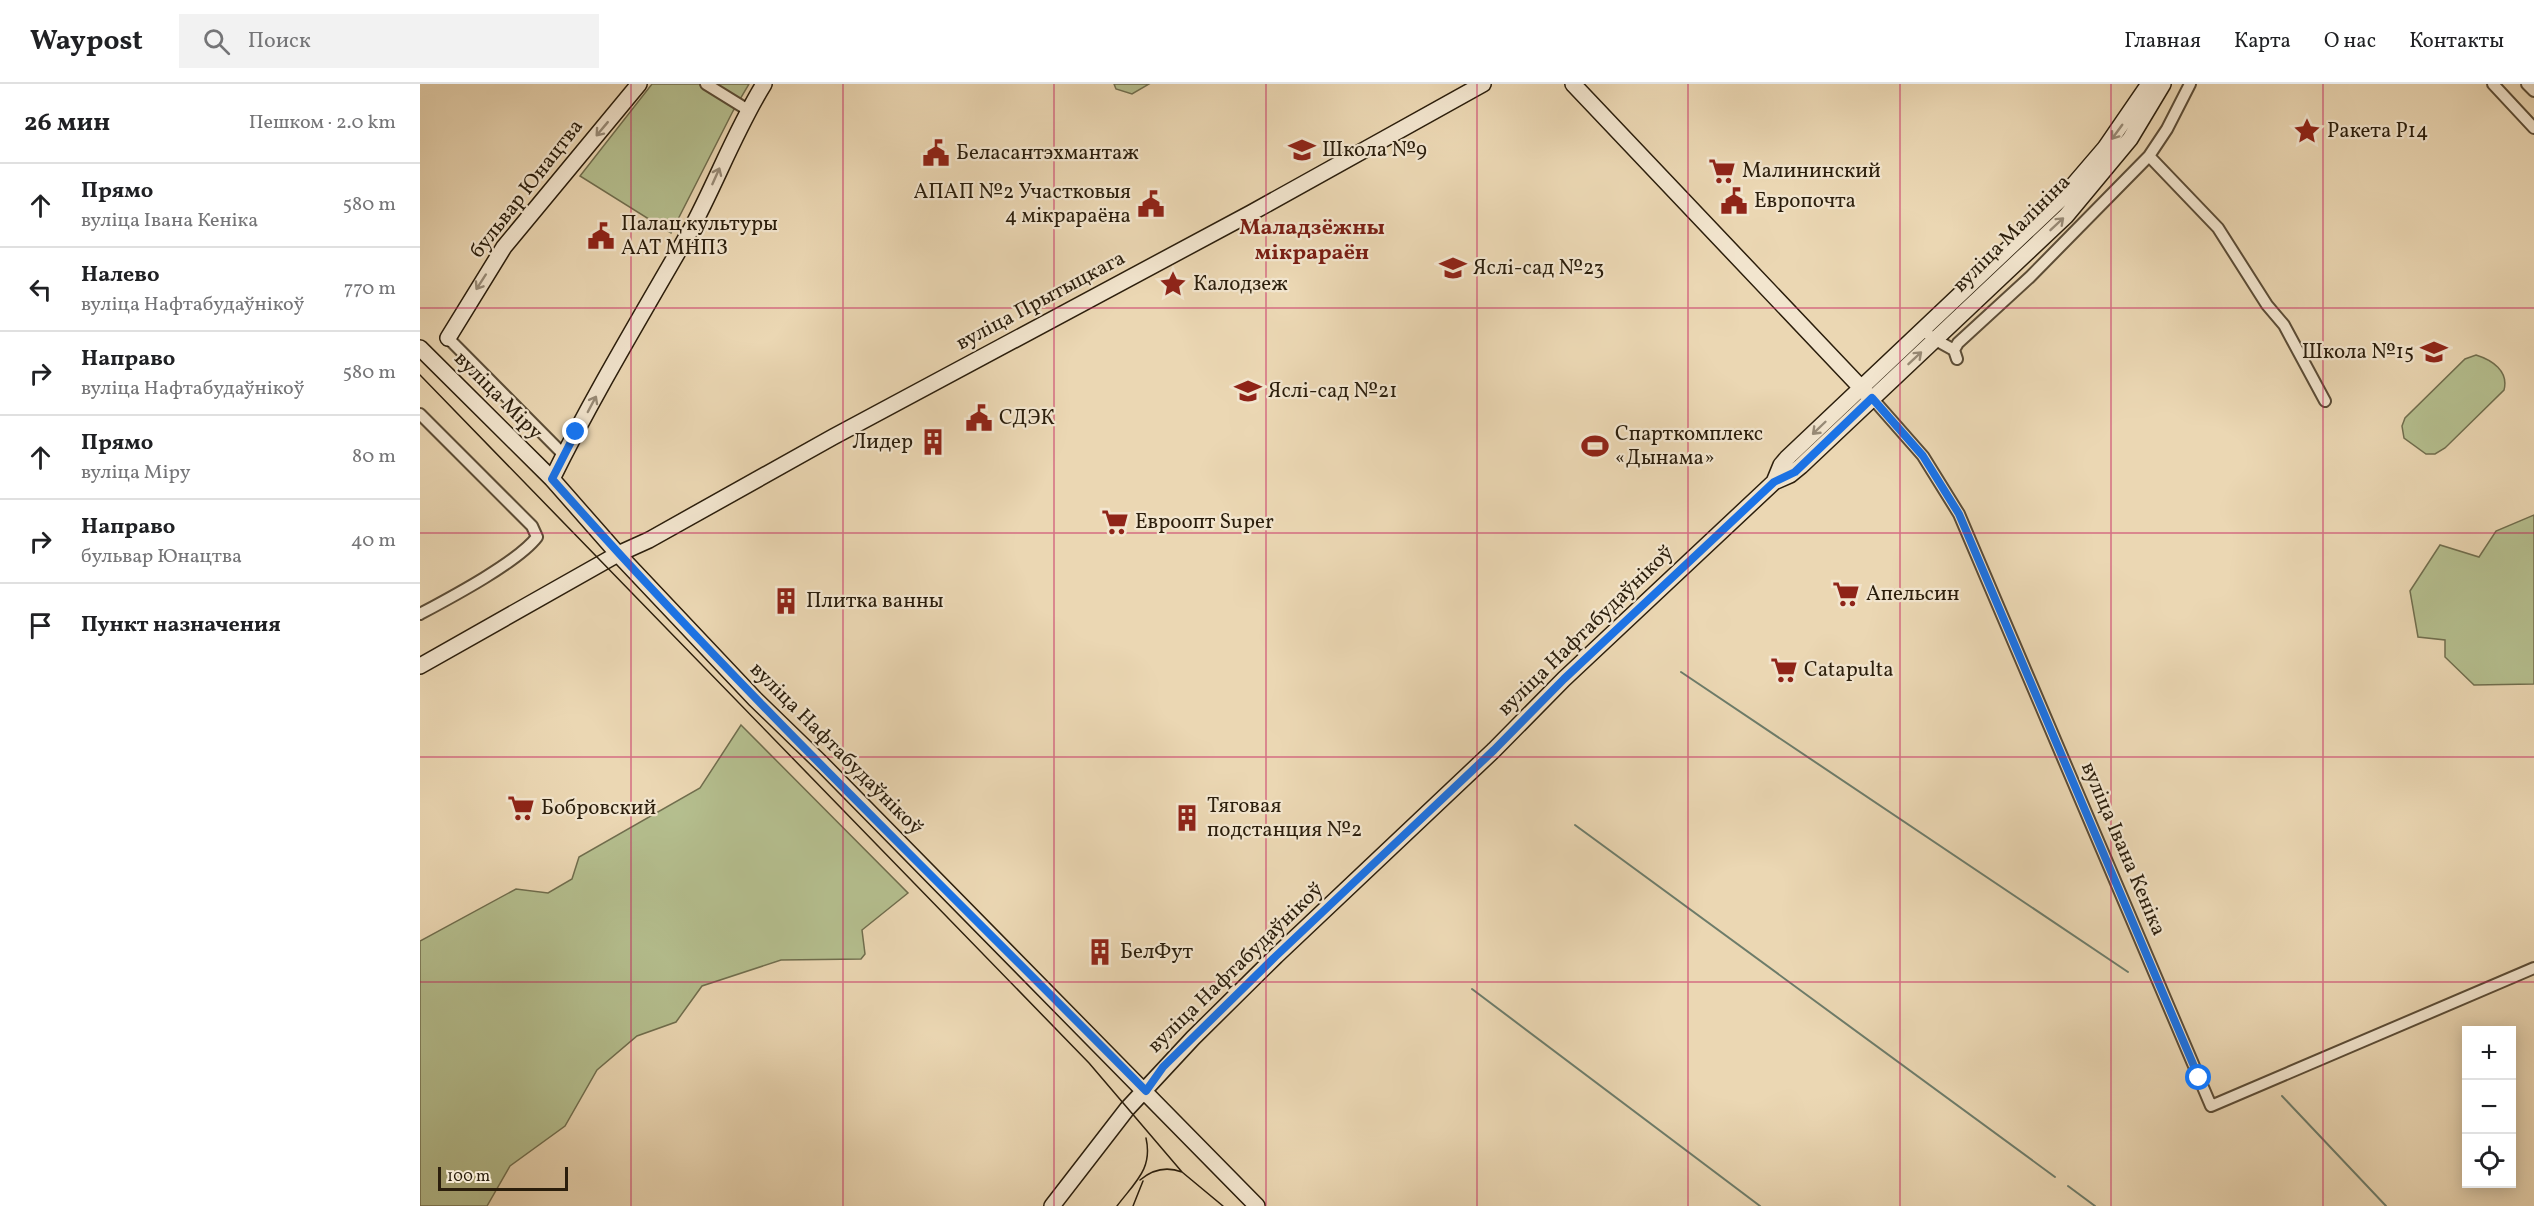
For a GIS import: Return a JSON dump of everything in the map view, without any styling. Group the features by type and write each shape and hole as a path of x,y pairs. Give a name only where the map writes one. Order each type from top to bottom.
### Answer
{"main road":[{"name":"бульвар Юнацтва","path":"448,338 504,247 639,84"},
{"path":"552,479 691,229 748,110 764,84"},
{"name":"вуліца Прытыцкага","path":"420,666 618,554 649,540 833,437 1251,213 1483,84"},
{"path":"1573,84 1866,392"},
{"name":"вуліца Малініна","path":"1866,392 1928,334 2063,197 2105,148 2149,84"},
{"name":"вуліца Малініна","path":"1928,334 2066,216 2130,139 2163,84"},
{"name":"вуліца Міру","path":"420,348 552,479 618,554"},
{"name":"вуліца Нафтабудаўнікоў","path":"618,554 755,699 1146,1091 1163,1067 1276,956 1494,750 1564,679 1774,482 1795,472 1866,392"},
{"path":"1053,1206 1127,1109 1146,1091 1257,1206"}],"street":[{"path":"706,84 748,110"},
{"name":"вуліца Малініна","path":"1928,334 1956,354 1958,343 2030,277 2149,156 2167,129 2190,84"},
{"path":"2493,84 2534,128"},
{"path":"2527,84 2534,92"},
{"path":"2149,156 2218,228 2267,305 2284,325 2325,401"},
{"name":"бульвар Юнацтва","path":"448,338 564,455"},
{"name":"вуліца Івана Кеніка","path":"1866,392 1923,456 1959,514 2211,1106 2534,968"},
{"path":"420,414 532,526 537,537 531,545 487,576 422,610"}],"green space":[{"path":"652,84 749,84 671,233 580,176"},
{"path":"1114,84 1149,84 1132,94 1116,89"},
{"path":"2476,355 2493,363 2502,372 2504,390 2445,448 2435,454 2426,454 2404,438 2402,426 2405,418 2465,359"},
{"path":"2534,515 2534,684 2474,685 2445,657 2445,640 2418,637 2410,591 2440,545 2479,557 2496,531"},
{"path":"741,725 908,893 862,930 865,954 861,959 781,960 702,986 676,1022 637,1036 597,1070 565,1126 510,1166 487,1206 420,1206 420,941 516,889 548,893 572,879 579,857 700,788"}],"waterway":[{"path":"1681,672 2128,972"},
{"path":"1575,825 2055,1177"},
{"path":"1472,989 1760,1206"},
{"path":"2282,1096 2386,1206"},
{"path":"2068,1186 2095,1206"}],"tram line":[{"path":"420,375 1089,1063 1182,1172 1223,1206"},
{"path":"1117,1206 1145,1167 1148,1149 1146,1138"},
{"path":"1140,1180 1160,1170 1171,1169 1182,1172"},
{"path":"1133,1206 1143,1181"}],"place":[{"name":"Ракета Р14","path":"2307,131"},
{"name":"Школа №9","path":"1302,150"},
{"name":"Беласантэхмантаж","path":"936,153"},
{"name":"Малининский","path":"1722,171"},
{"name":"Европочта","path":"1734,201"},
{"name":"АПАП №2 Участковыя 4 мікрараёна","path":"1151,204"},
{"name":"Палац культуры ААТ МНПЗ","path":"601,236"},
{"name":"Яслі-сад №23","path":"1453,268"},
{"name":"Калодзеж","path":"1173,284"},
{"name":"Школа №15","path":"2434,352"},
{"name":"Яслі-сад №21","path":"1248,391"},
{"name":"СДЭК","path":"979,418"},
{"name":"Лидер","path":"933,442"},
{"name":"Спарткомплекс «Дынама»","path":"1595,446"},
{"name":"Евроопт Super","path":"1115,522"},
{"name":"Апельсин","path":"1846,594"},
{"name":"Плитка ванны","path":"786,601"},
{"name":"Catapulta","path":"1784,670"},
{"name":"Бобровский","path":"521,808"},
{"name":"Тяговая подстанция №2","path":"1187,818"},
{"name":"БелФут","path":"1100,952"}],"district":[{"name":"Маладзёжны мікрараён","path":"1312,240"}],"route":[{"path":"576,432 552,479 618,554 755,699 1146,1091 1163,1067 1276,956 1494,750 1564,679 1774,482 1795,472 1872,398 1923,456 1959,514 2199,1078"}]}
